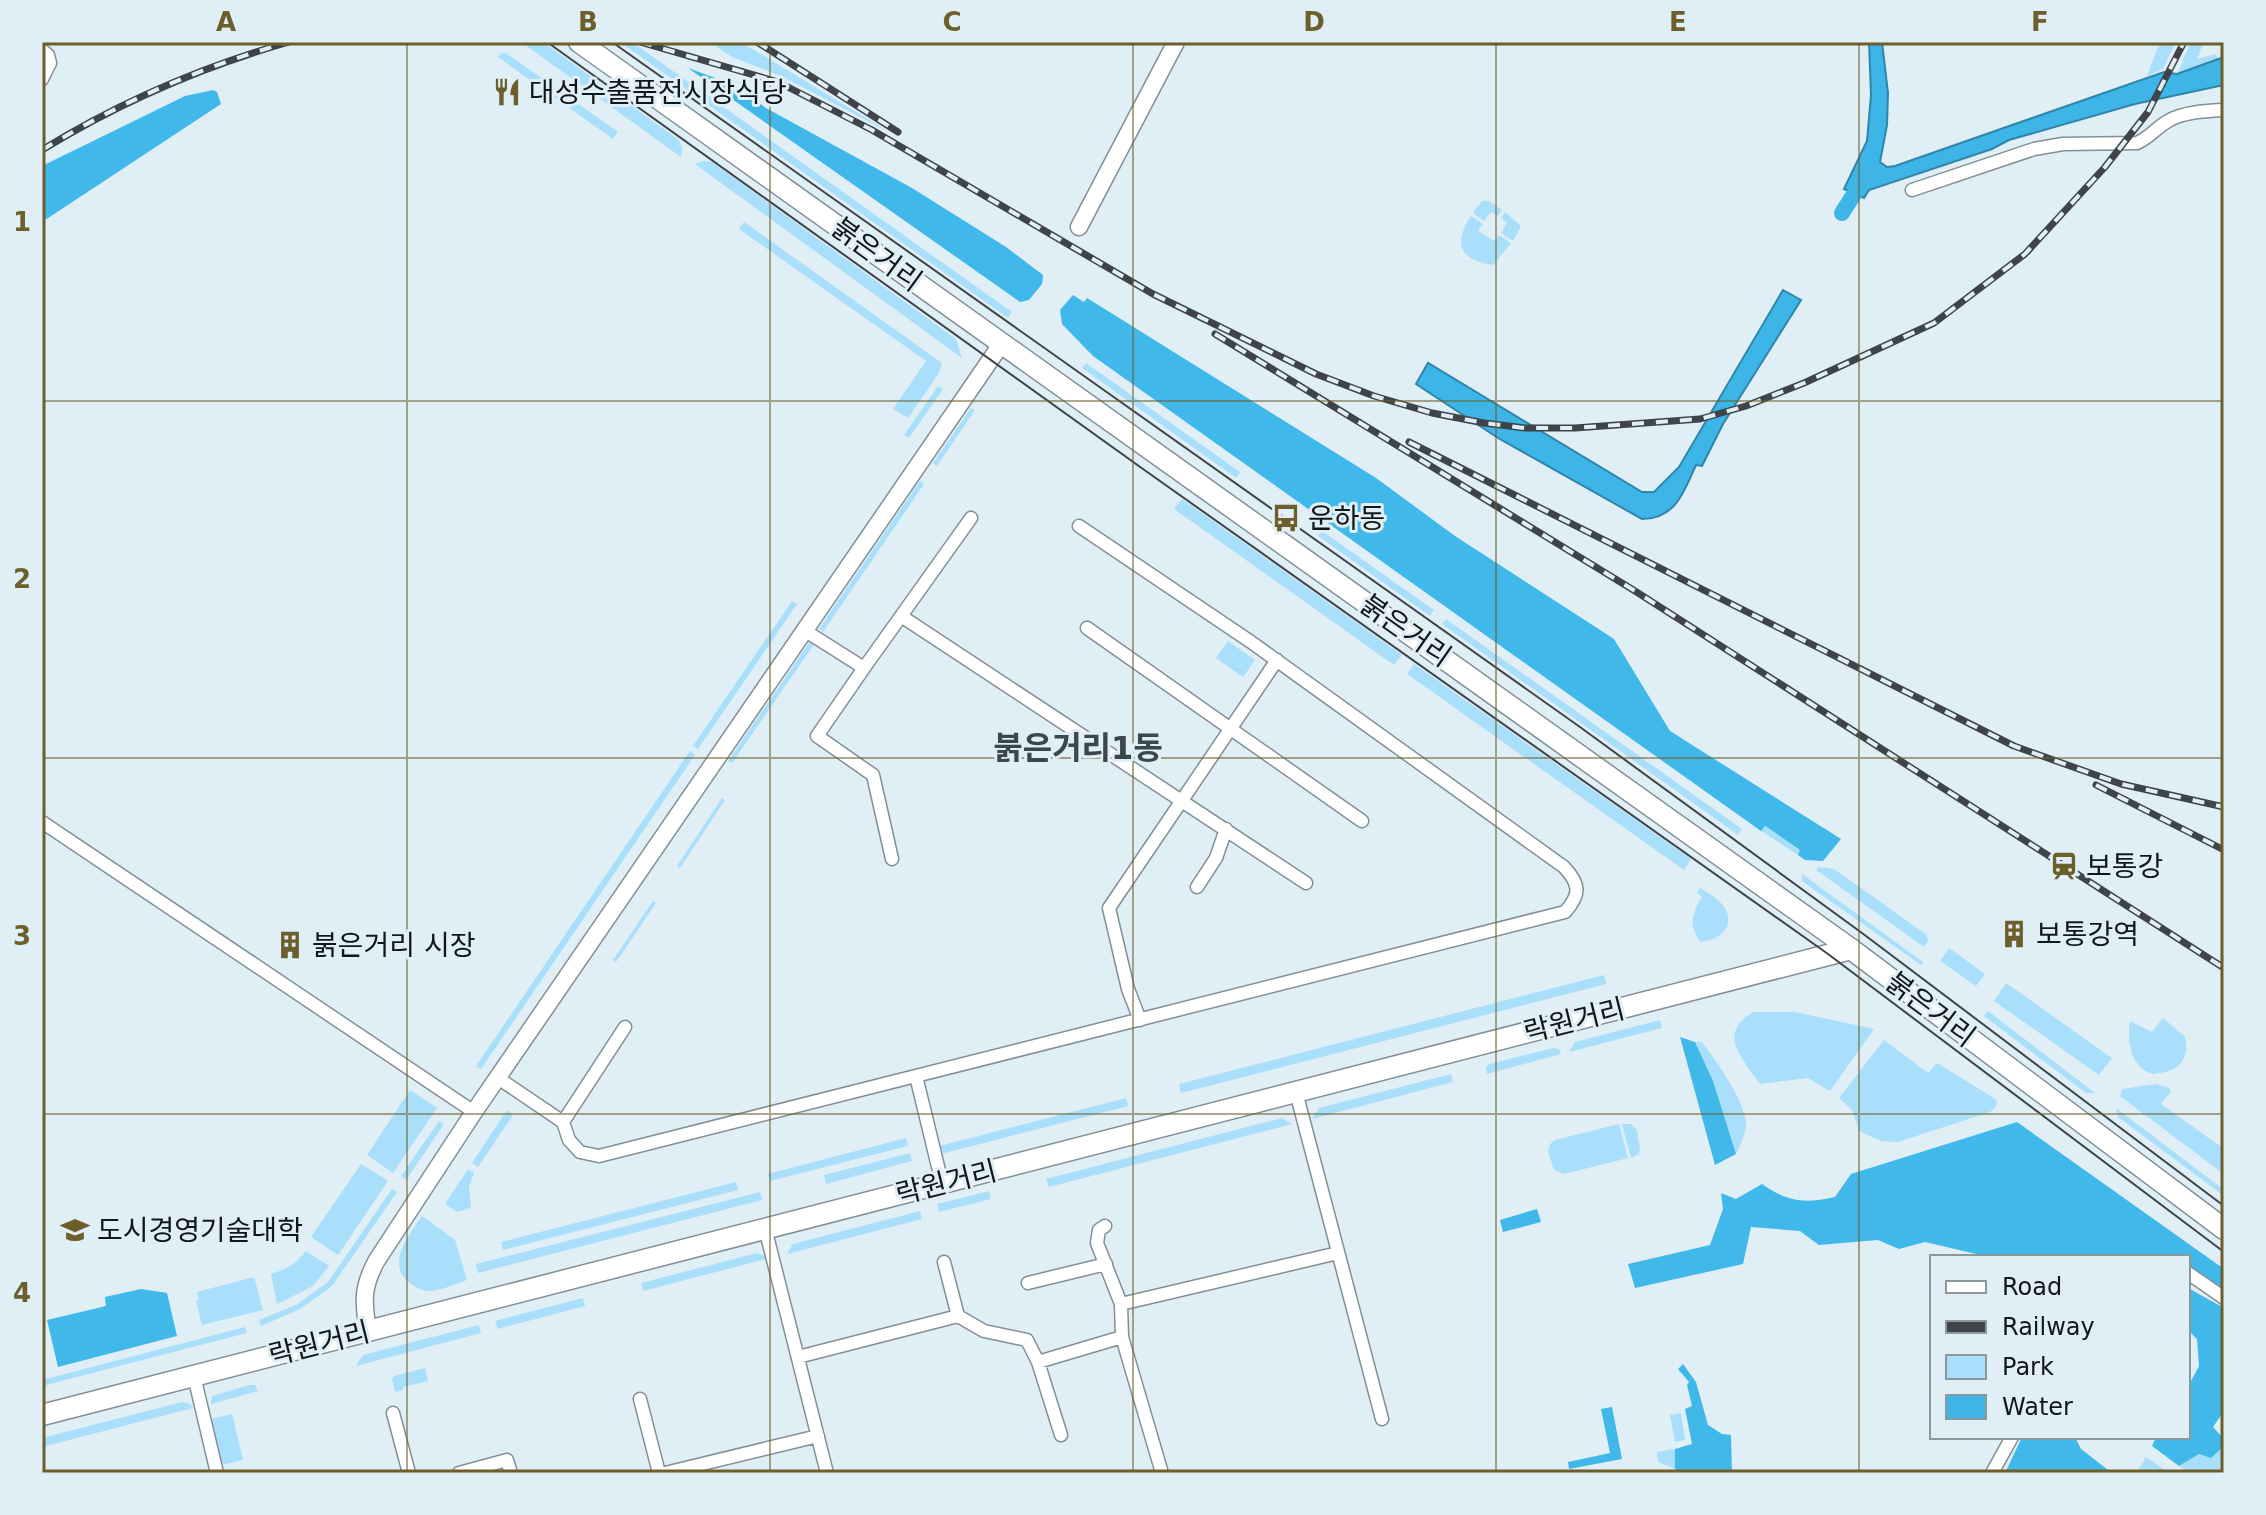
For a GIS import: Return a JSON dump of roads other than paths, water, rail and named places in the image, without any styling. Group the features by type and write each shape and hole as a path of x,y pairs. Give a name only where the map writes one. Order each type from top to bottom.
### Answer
{"main road":[{"name":"붉은거리","path":"579,42 1851,949 2224,1229"},
{"name":"락원거리","path":"42,1415 1851,949"}],"street":[{"path":"1079,227 1176,42"},
{"path":"42,50 48,55 50,63 42,79"},
{"path":"1912,190 2034,149 2063,144 2137,143 2179,116 2224,110"},
{"path":"368,1331 364,1305 365,1281 377,1260 474,1112 1002,343"},
{"path":"892,859 873,775 817,736 971,518"},
{"path":"498,1078 563,1122 569,1140 580,1152 599,1156 1565,912 1573,903 1577,891 1575,879 1564,867 1277,660 1079,526"},
{"path":"901,616 1306,883"},
{"path":"1087,628 1362,821"},
{"path":"804,630 864,668"},
{"path":"1140,1020 1128,989 1109,908 1277,660"},
{"path":"42,822 474,1112"},
{"path":"1197,887 1216,858 1226,829"},
{"path":"563,1122 625,1027"},
{"path":"916,1076 942,1183"},
{"path":"1296,1092 1382,1419"},
{"path":"1105,1226 1099,1230 1097,1243 1121,1304 1122,1337 1162,1473"},
{"path":"765,1228 827,1473"},
{"path":"1121,1304 1338,1253"},
{"path":"944,1262 958,1316"},
{"path":"1028,1283 1106,1264"},
{"path":"2190,1274 2224,1298"},
{"path":"798,1357 958,1316 984,1331 1027,1340 1038,1362 1061,1435"},
{"path":"1038,1362 1122,1337"},
{"path":"194,1376 217,1473"},
{"path":"640,1399 662,1473 818,1436"},
{"path":"393,1413 409,1473"},
{"path":"1992,1473 2011,1439"},
{"path":"459,1473 507,1460 511,1473"}],"water":[{"path":"1869,42 1882,42 1888,93 1887,125 1880,162 1887,167 2164,72 2177,74 2224,57 2224,85 2135,104 2009,140 1992,149 1869,190 1864,198 1844,189 1867,141 1871,95"},
{"path":"1783,290 1801,300 1723,424 1702,466 1696,465 1683,494 1671,509 1654,518 1642,519 1498,438 1416,384 1428,363 1642,492 1654,492 1679,467"}],"waterway":[{"path":"1842,213 1865,177"}],"tram line":[{"path":"547,42 1828,954 2224,1252"},
{"path":"612,42 1580,727 1862,933 2224,1206"}],"railway":[{"path":"42,150 101,116 162,87 289,42"},
{"path":"640,42 778,82 872,130 1153,294 1316,374 1432,413 1525,428 1575,428 1700,419 1746,406 1804,383 1934,323 2025,254 2105,167 2148,112 2184,42"},
{"path":"757,42 898,132"},
{"path":"1215,334 1635,591 2224,968"},
{"path":"1409,442 2014,746 2121,784 2224,807"},
{"path":"2096,785 2224,850"}],"place":[{"name":"대성수출품전시장식당","path":"507,92"},
{"name":"운하동","path":"1286,518"},
{"name":"보통강","path":"2064,866"},
{"name":"보통강역","path":"2014,934"},
{"name":"붉은거리 시장","path":"290,945"},
{"name":"도시경영기술대학","path":"75,1230"}],"district":[{"name":"붉은거리1동","path":"1078,748"}]}
